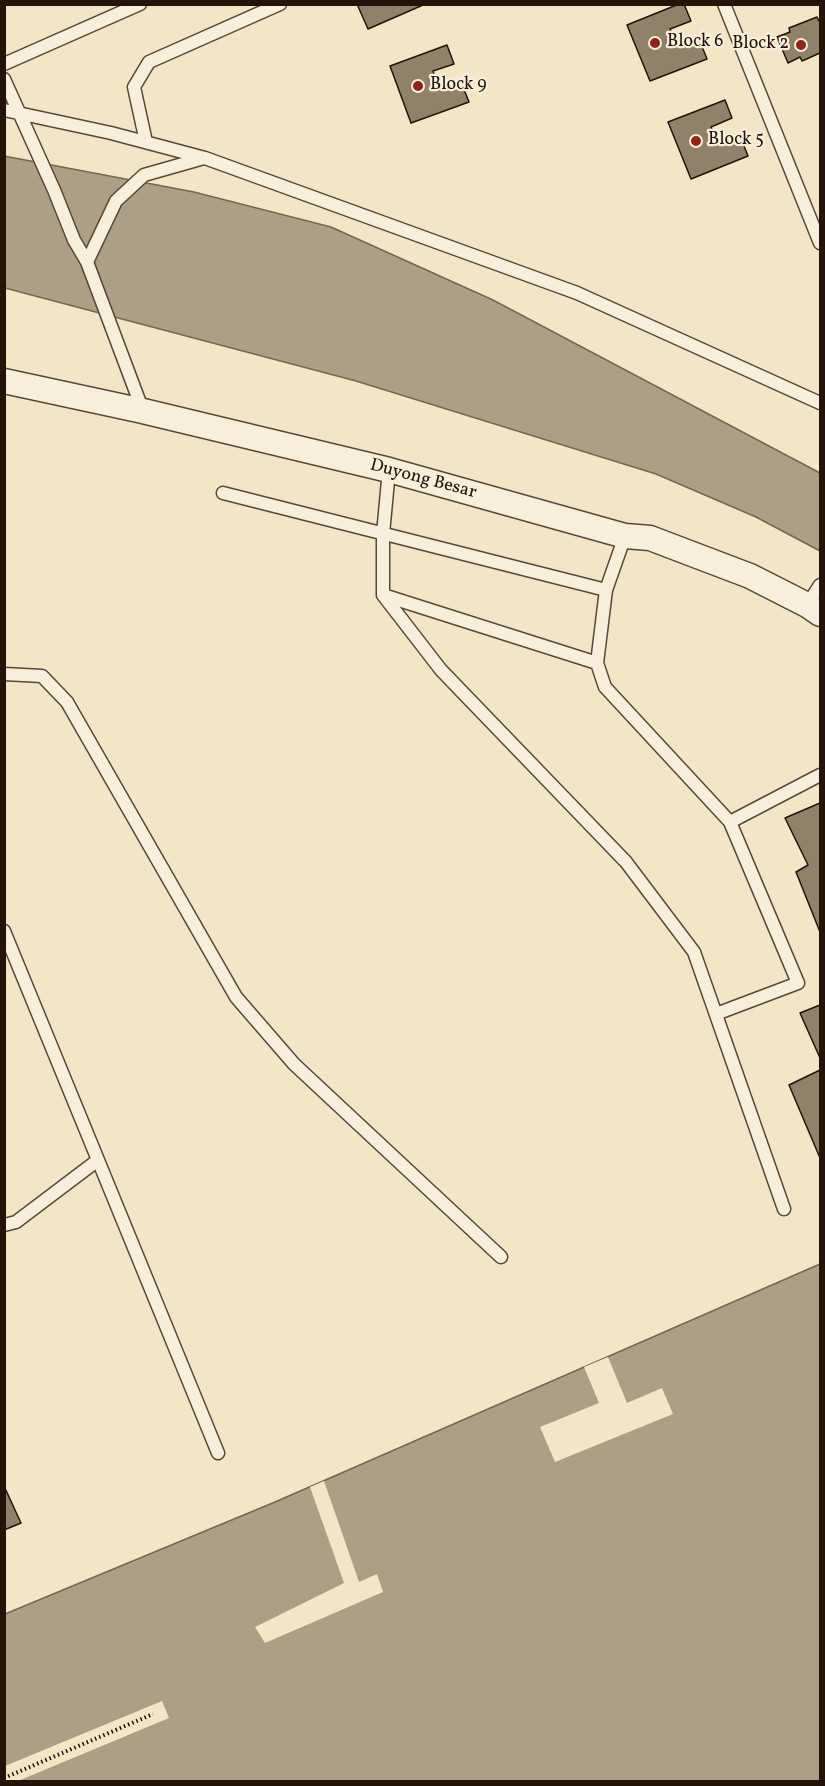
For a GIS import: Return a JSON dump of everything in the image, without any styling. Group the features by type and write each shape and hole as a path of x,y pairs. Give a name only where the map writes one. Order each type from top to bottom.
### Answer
{"street":[{"name":"Duyong Besar","path":"4,381 142,411 389,470 625,537 650,538 750,576 814,610"}],"lane":[{"path":"4,64 140,4"},
{"path":"147,142 134,87 148,62 280,4"},
{"path":"724,4 820,243"},
{"path":"4,80 74,240 87,262 142,411"},
{"path":"4,110 111,133 205,158 577,293 820,403"},
{"path":"87,262 116,201 144,176 205,158"},
{"path":"389,470 383,534 383,595 441,670 626,862 694,952 784,1209"},
{"path":"223,493 606,590"},
{"path":"625,537 606,590 597,663 605,687 730,822 798,983 716,1014"},
{"name":"Duyong Besar","path":"814,610 820,585"},
{"path":"383,595 597,663"},
{"path":"4,674 42,676 67,702 236,997 294,1064 501,1257"},
{"path":"730,822 820,776"},
{"path":"4,930 218,1453"},
{"path":"4,1225 16,1222 99,1160"}],"path":[{"path":"4,1778 153,1714"}],"shaded area":[{"path":"4,156 194,192 331,227 493,300 820,473 820,551 756,517 656,474 356,381 5,288"},
{"path":"820,1264 820,1781 5,1782 5,1614 275,1502"}],"pier":[{"path":"608,1357 627,1403 662,1388 673,1414 555,1462 540,1427 599,1403 584,1367"},
{"path":"324,1481 359,1582 377,1574 383,1592 265,1643 255,1627 344,1583 310,1487"},
{"path":"162,1701 169,1718 18,1781 5,1781 5,1766"}],"building":[{"path":"357,4 423,4 423,5 368,29"},
{"name":"Block 6","path":"684,4 691,21 670,29 677,47 699,39 707,59 650,81 627,25"},
{"name":"Block 2","path":"817,17 820,21 820,53 802,61 800,57 788,63 777,37 790,32 789,28"},
{"name":"Block 9","path":"447,45 454,64 433,71 439,90 461,82 469,102 411,123 390,66"},
{"name":"Block 5","path":"725,100 732,118 711,127 718,145 740,136 748,156 691,179 668,122"},
{"path":"820,803 820,932 796,872 808,865 785,818"},
{"path":"820,1005 820,1058 800,1013"},
{"path":"820,1070 820,1158 789,1085"},
{"path":"4,1486 21,1523 4,1530"}],"place":[{"name":"Block 6","path":"655,43"},
{"name":"Block 2","path":"801,45"},
{"name":"Block 9","path":"418,86"},
{"name":"Block 5","path":"696,141"}]}
